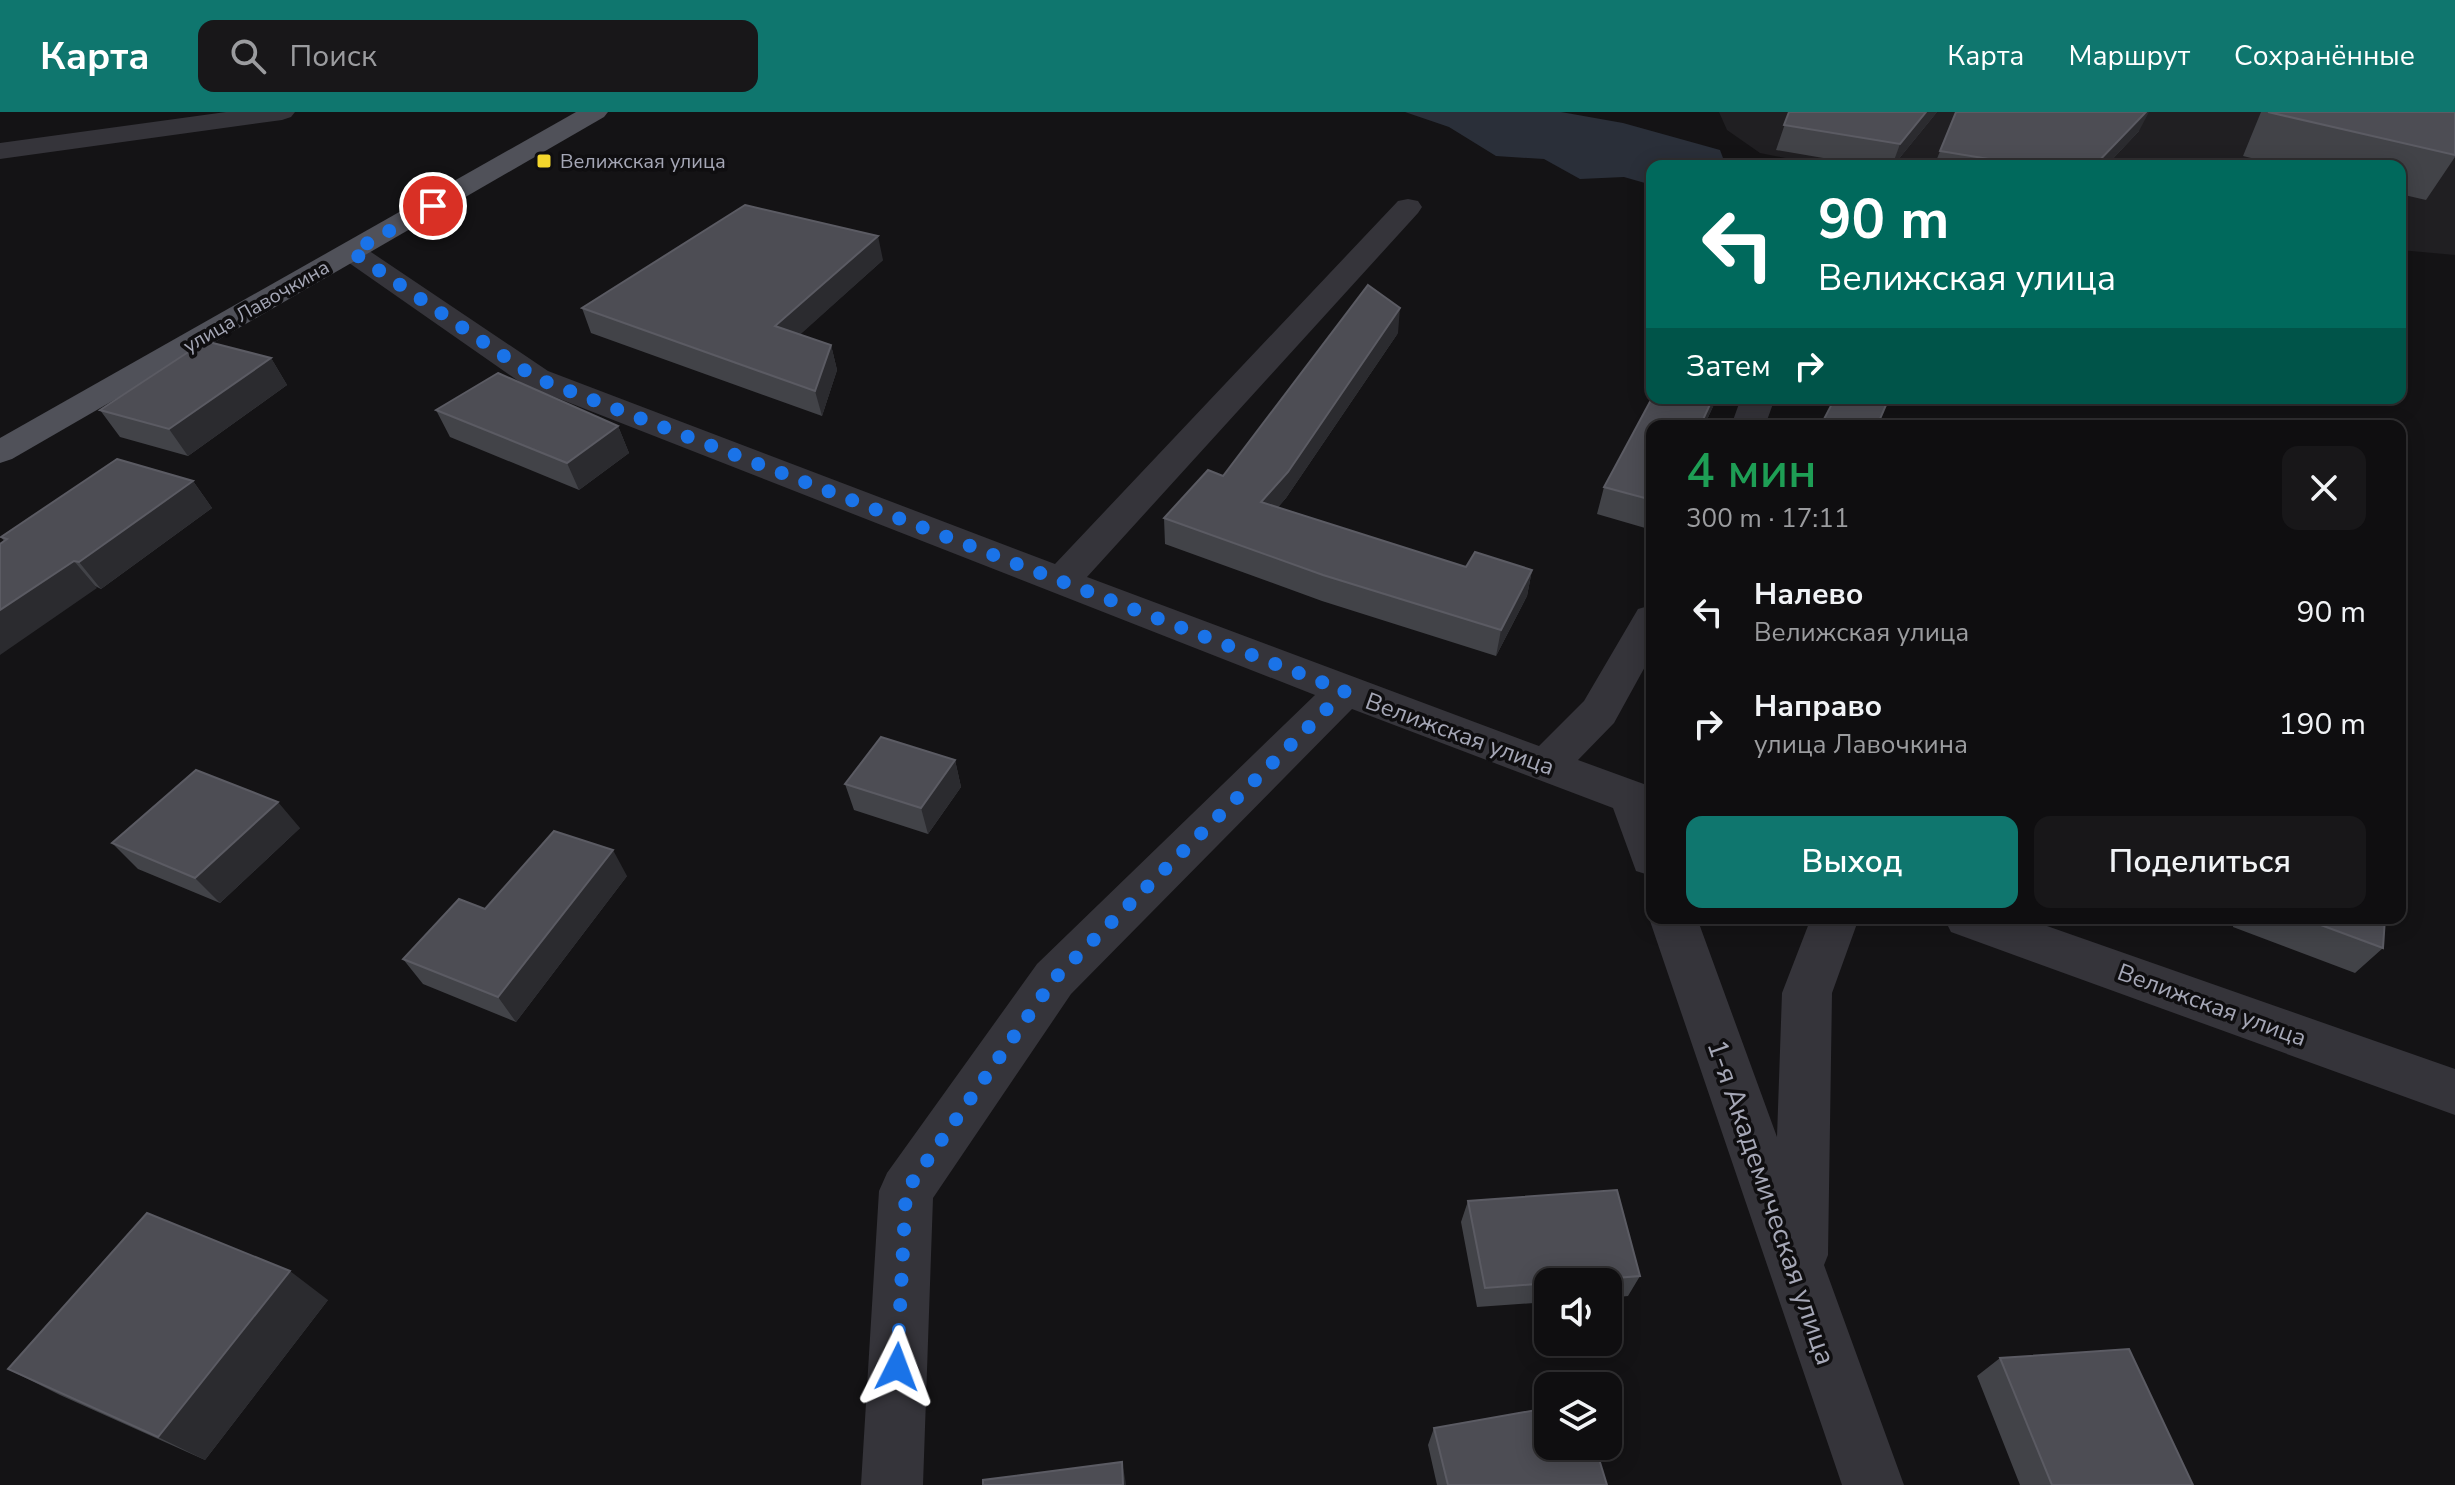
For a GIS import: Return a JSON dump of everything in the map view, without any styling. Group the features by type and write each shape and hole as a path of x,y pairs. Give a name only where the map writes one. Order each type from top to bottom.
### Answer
{"main road":[{"name":"улица Лавочкина","path":"0,452 595,112"}],"street":[{"path":"0,151 282,112"},
{"path":"1061,581 1408,207"},
{"name":"Велижская улица","path":"352,252 536,378 1345,691 1641,801"},
{"path":"1546,766 1599,712 1646,629"},
{"path":"892,1485 906,1191 1054,979 1345,691"},
{"path":"1641,801 1646,827"},
{"name":"1-я Академическая улица","path":"1675,924 1873,1485"},
{"path":"1799,1282 1807,993 1833,924"},
{"name":"Велижская улица","path":"1985,924 2455,1092"}],"shaded area":[{"path":"1405,112 1561,112 1623,123 1720,150 1724,160 1646,160 1646,183 1624,177 1580,179 1544,159 1496,156 1449,127"},
{"path":"1719,112 2455,112 2455,255 2406,251 2406,160 1796,160 1760,153 1727,130"}],"building":[{"path":"1789,112 1926,112 1900,144 1784,125"},
{"path":"1956,112 2146,112 2100,160 1995,160 1940,151"},
{"path":"2268,112 2455,112 2455,155"},
{"path":"745,205 878,236 775,326 831,345 815,391 582,308"},
{"path":"1368,285 1400,308 1288,472 1261,502 1466,567 1475,552 1532,570 1501,630 1323,575 1164,518 1208,470 1223,476"},
{"path":"205,341 271,358 169,429 100,410"},
{"path":"498,373 618,426 567,463 436,410"},
{"path":"1649,404 1710,404 1703,420 1646,420 1646,498 1604,487"},
{"path":"1832,404 1886,404 1880,420 1824,419"},
{"path":"117,459 193,481 79,562 74,561 0,610 0,544 7,539 1,537"},
{"path":"881,737 955,760 921,808 845,784"},
{"path":"196,770 278,802 195,878 112,843"},
{"path":"554,831 613,850 498,997 403,959 459,899 485,909"},
{"path":"2318,924 2385,924 2383,948"},
{"path":"1617,1190 1640,1276 1622,1277 1622,1268 1534,1268 1534,1284 1485,1288 1468,1201"},
{"path":"147,1213 290,1271 158,1437 8,1369"},
{"path":"2129,1349 2193,1485 2052,1485 2000,1358"},
{"path":"1534,1410 1534,1460 1599,1460 1607,1485 1448,1485 1434,1428"},
{"path":"1122,1462 1123,1485 983,1485 983,1480"}],"place":[{"name":"Велижская улица","path":"544,161"}],"route":[{"path":"433,206 352,252 536,378 1345,691 1054,979 906,1191 897,1367"}]}
